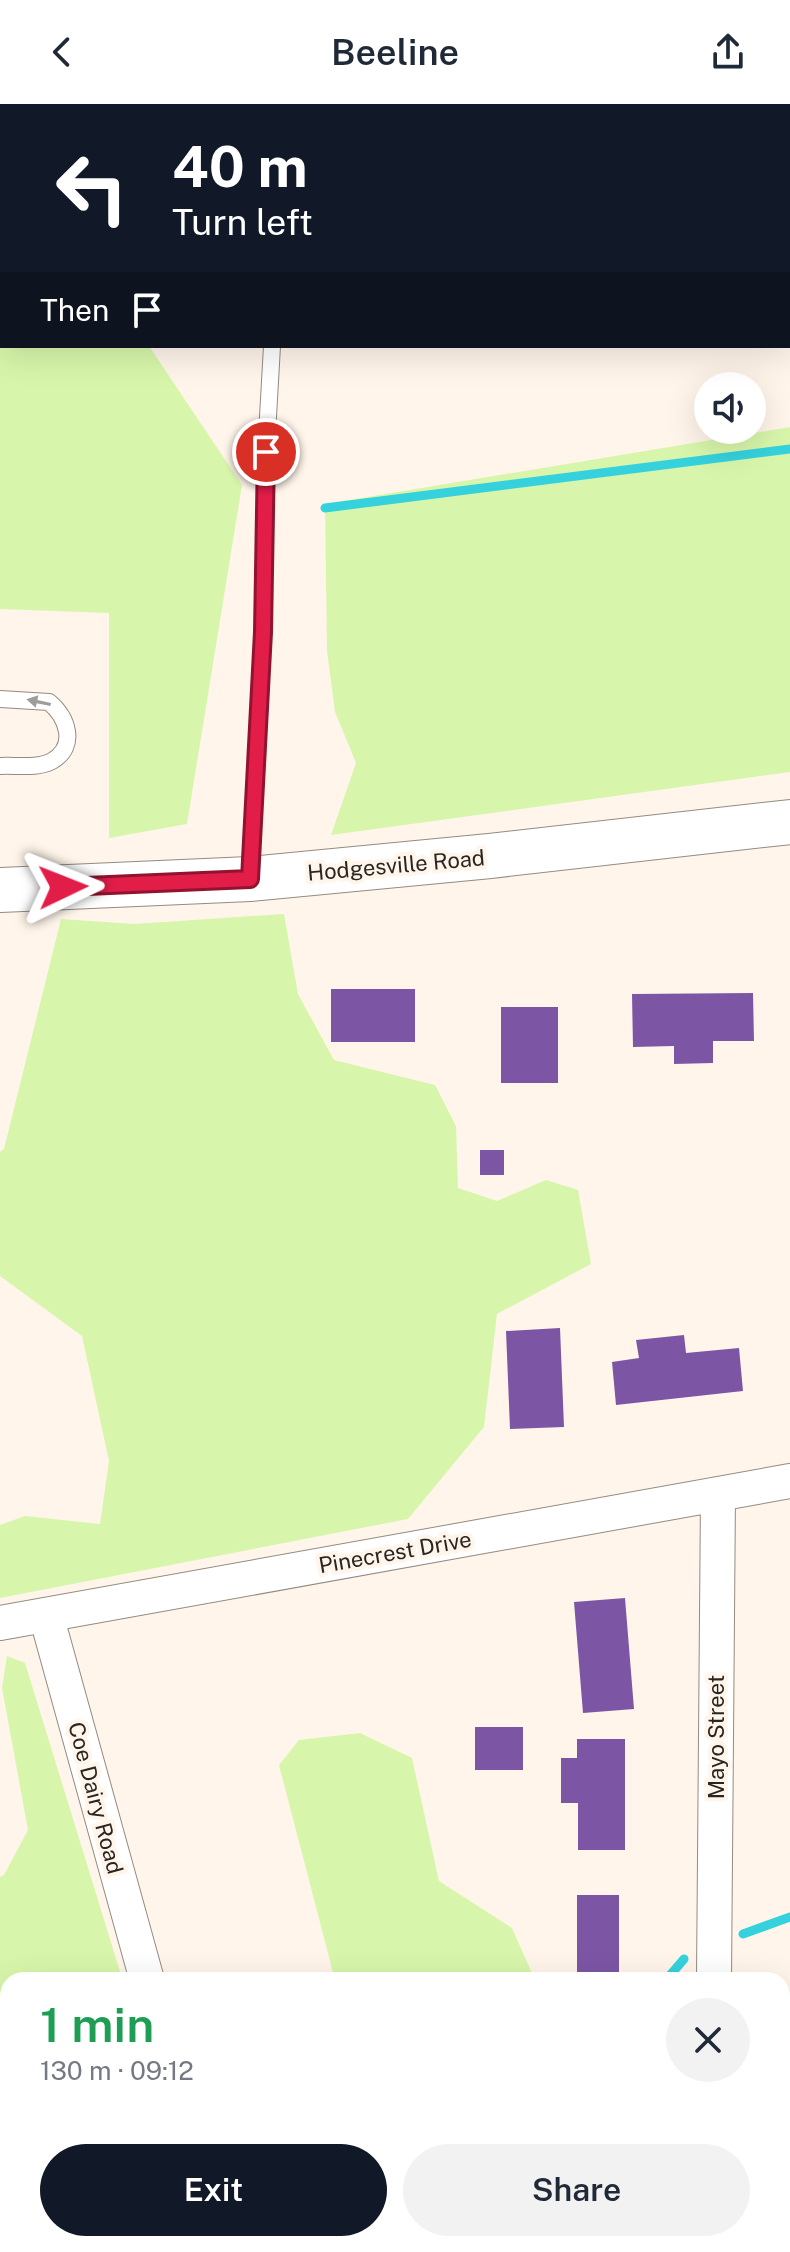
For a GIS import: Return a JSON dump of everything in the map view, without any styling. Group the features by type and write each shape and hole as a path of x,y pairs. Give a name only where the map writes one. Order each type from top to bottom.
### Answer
{"street":[{"name":"Hodgesville Road","path":"0,890 250,879 506,855 790,822"},
{"name":"Pinecrest Drive","path":"0,1623 790,1481"},
{"name":"Mayo Street","path":"714,1972 718,1494"},
{"name":"Coe Dairy Road","path":"46,1615 145,1972"}],"lane":[{"path":"250,879 263,632 266,452 272,348"},
{"path":"0,699 49,702 66,719 67,731 66,743 52,761 40,765 0,766"}],"green space":[{"path":"0,348 150,348 242,485 187,824 109,838 109,613 0,609"},
{"path":"790,427 790,772 331,835 356,763 335,712 327,651 325,504 694,443 766,444 766,431"},
{"path":"284,914 298,994 334,1060 435,1085 456,1126 458,1188 497,1201 546,1180 578,1190 591,1264 497,1314 484,1427 408,1519 0,1598 0,1525 25,1516 100,1524 109,1461 82,1336 0,1276 0,1152 4,1149 61,919 134,924"},
{"path":"7,1656 25,1663 120,1972 0,1972 0,1877 4,1875 28,1830 2,1688"},
{"path":"360,1733 412,1758 439,1881 512,1928 531,1972 333,1972 279,1765 299,1740"}],"building":[{"path":"331,989 415,989 415,1042 331,1042"},
{"path":"753,993 754,1041 713,1041 713,1063 674,1064 674,1046 633,1047 632,994"},
{"path":"501,1007 558,1007 558,1083 501,1083"},
{"path":"480,1150 504,1150 504,1175 480,1175"},
{"path":"560,1328 564,1427 510,1429 506,1331"},
{"path":"684,1335 686,1353 739,1348 743,1391 616,1405 612,1362 639,1358 636,1340"},
{"path":"625,1598 634,1709 583,1713 574,1602"},
{"path":"475,1727 523,1727 523,1770 475,1770"},
{"path":"577,1739 625,1739 625,1850 578,1850 578,1803 561,1803 561,1758 577,1758"},
{"path":"577,1895 619,1895 619,1972 577,1972"}],"waterway":[{"path":"325,508 790,449"},
{"path":"743,1934 790,1917"},
{"path":"673,1972 684,1959"}],"route":[{"path":"63,887 250,879 263,632 266,452"}]}
